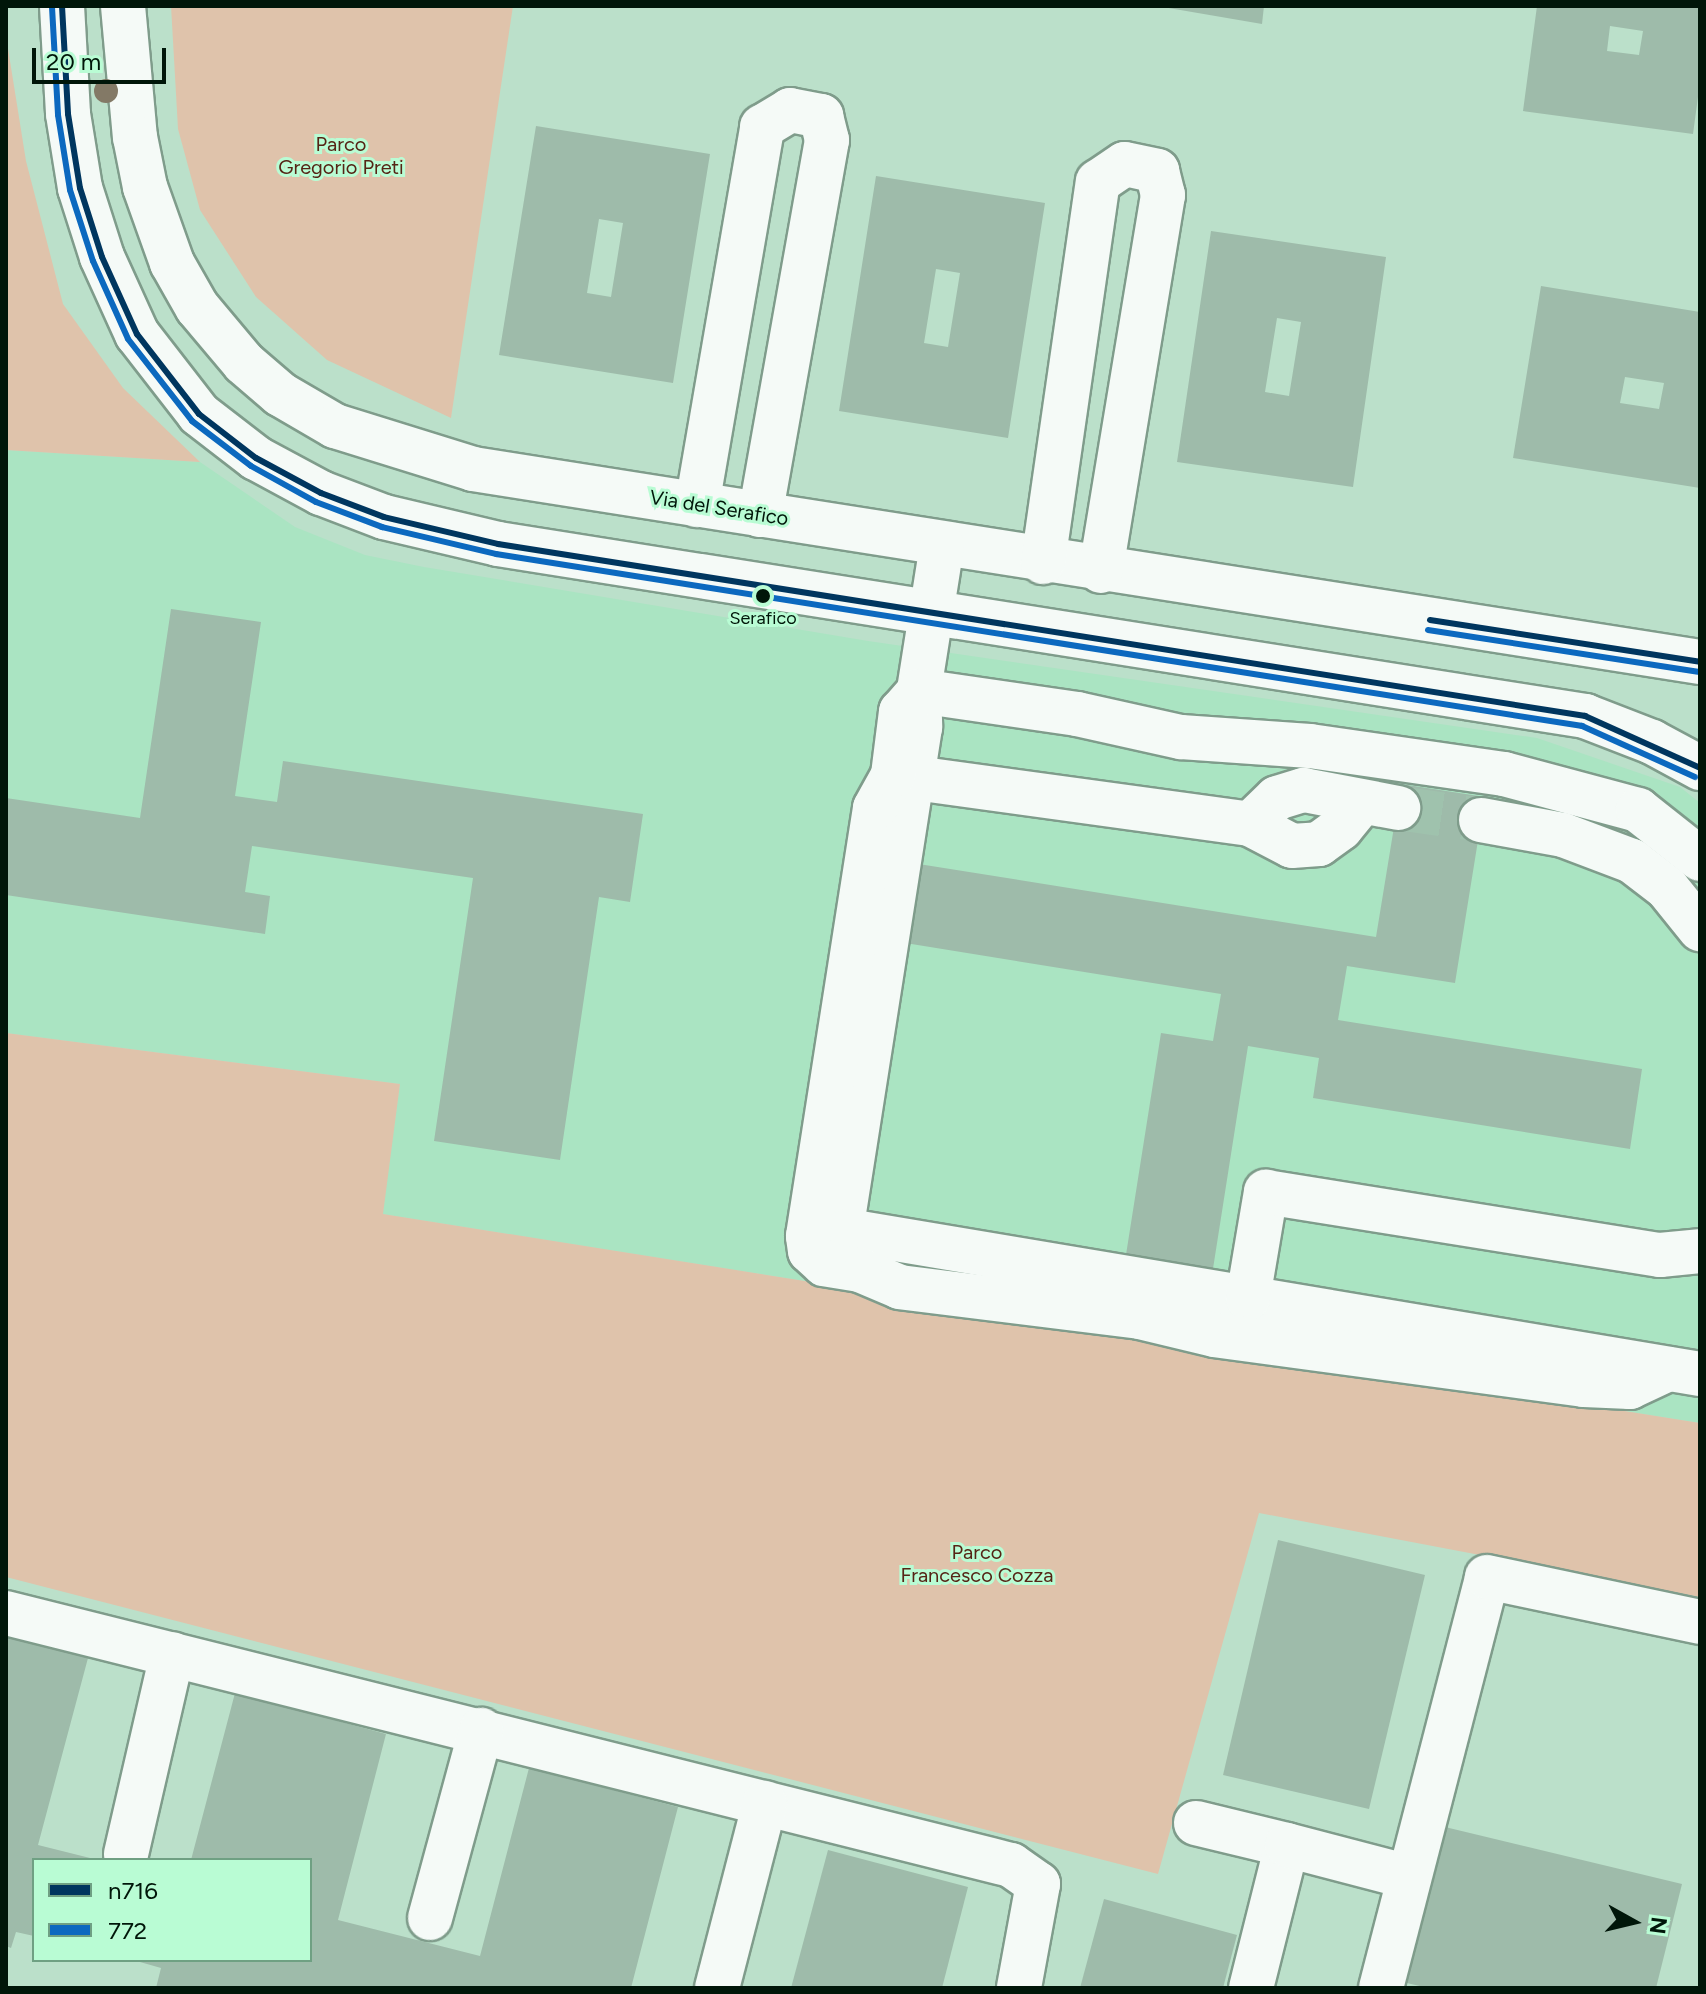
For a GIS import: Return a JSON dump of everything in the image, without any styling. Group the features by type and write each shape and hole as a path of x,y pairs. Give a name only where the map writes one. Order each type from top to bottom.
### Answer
{"street":[{"path":"62,6 73,156 88,219 116,291 142,343 181,396 256,458 340,502 430,530 1700,734"},
{"name":"Via del Serafico","path":"123,6 135,137 157,226 197,307 264,382 335,426 473,469 1043,562 1700,662"},
{"path":"697,505 762,127 790,110 821,116 827,140 760,515"},
{"path":"1043,562 1098,182 1125,164 1157,171 1163,195 1101,571"},
{"path":"942,545 919,691 901,712 902,777 876,1009 843,1216 848,1231 1684,1371"},
{"name":"Via del Serafico","path":"1600,646 1700,636"},
{"path":"919,691 1077,714 1181,737 1310,746 1504,774 1638,810 1700,859"},
{"path":"1585,716 1652,742 1700,768"},
{"path":"902,777 1250,824 1277,798 1304,790 1379,805"},
{"path":"902,777 875,808 808,1236 810,1251 824,1264 860,1270 900,1287 1140,1317 1215,1335 1533,1379 1630,1387 1684,1371"},
{"path":"1481,820 1563,835 1632,861 1667,888 1700,929"},
{"path":"1248,1298 1266,1192 1660,1255 1700,1251"},
{"path":"1381,1988 1487,1577 1700,1622"},
{"path":"6,1613 1011,1865 1038,1884 1019,1988"},
{"path":"126,1854 172,1654"},
{"path":"430,1918 481,1730"},
{"path":"717,1988 765,1803"},
{"path":"1196,1823 1409,1877"},
{"path":"1251,1988 1287,1845"}],"shaded area":[{"path":"6,450 200,462 295,527 365,555 424,567 868,641 1537,738 1680,787 1700,803 1700,1423 382,1214 400,1084 6,1033"}],"green space":[{"name":"Parco Gregorio Preti","path":"171,6 513,6 451,418 327,360 256,297 200,210 178,129"},
{"path":"6,36 26,161 63,304 123,388 200,462 6,450"},
{"name":"Parco Francesco Cozza","path":"6,1033 400,1084 383,1214 1700,1423 1700,1597 1259,1513 1158,1874 6,1577"}],"building":[{"path":"1157,6 1264,6 1262,24"},
{"path":"1537,6 1700,6 1700,82 1693,134 1523,111","holes":["1610,26 1643,31 1639,55 1607,51"]},
{"path":"536,126 710,154 673,383 499,355","holes":["599,219 623,223 611,297 587,293"]},
{"path":"876,176 1045,203 1008,438 839,411","holes":["936,269 960,273 948,347 924,343"]},
{"path":"1211,231 1386,257 1353,487 1177,462","holes":["1277,318 1301,322 1289,396 1265,392"]},
{"path":"1541,286 1700,312 1700,488 1513,458","holes":["1625,377 1664,383 1659,409 1620,403"]},
{"path":"171,609 261,622 235,796 277,802 283,761 643,814 630,902 599,897 560,1160 434,1141 473,878 252,846 245,892 270,896 265,934 6,895 6,798 140,818"},
{"path":"1401,784 1485,797 1455,983 1347,966 1338,1020 1642,1069 1630,1149 1313,1098 1319,1058 1248,1046 1212,1275 1125,1261 1161,1033 1213,1041 1221,994 893,941 906,862 1376,937"},
{"path":"1278,1540 1425,1575 1369,1809 1223,1775"},
{"path":"6,1636 88,1658 38,1845 90,1858 32,1858 32,1936 16,1932 11,1948 6,1946"},
{"path":"235,1693 386,1734 338,1920 480,1956 529,1768 678,1807 631,1988 156,1988 161,1968 140,1962 312,1962 312,1858 192,1858"},
{"path":"1445,1827 1682,1884 1656,1988 1428,1988 1407,1983"},
{"path":"828,1850 968,1887 942,1988 791,1988"},
{"path":"1104,1899 1237,1935 1223,1988 1080,1988"}],"tunnel":[{"path":"1398,808 1481,820"}],"transit line":[{"name":"n716","path":"62,6 68,114 80,188 102,257 137,334 199,414 256,458 321,493 384,517 498,544 1585,716 1700,768"},
{"name":"772","path":"52,7 58,115 70,190 93,261 128,339 192,421 251,466 316,502 382,527 496,554 1582,726 1695,777"},
{"name":"n716","path":"1430,620 1700,662"},
{"name":"772","path":"1428,630 1698,672"}],"place":[{"name":"Serafico","path":"763,596"}]}
